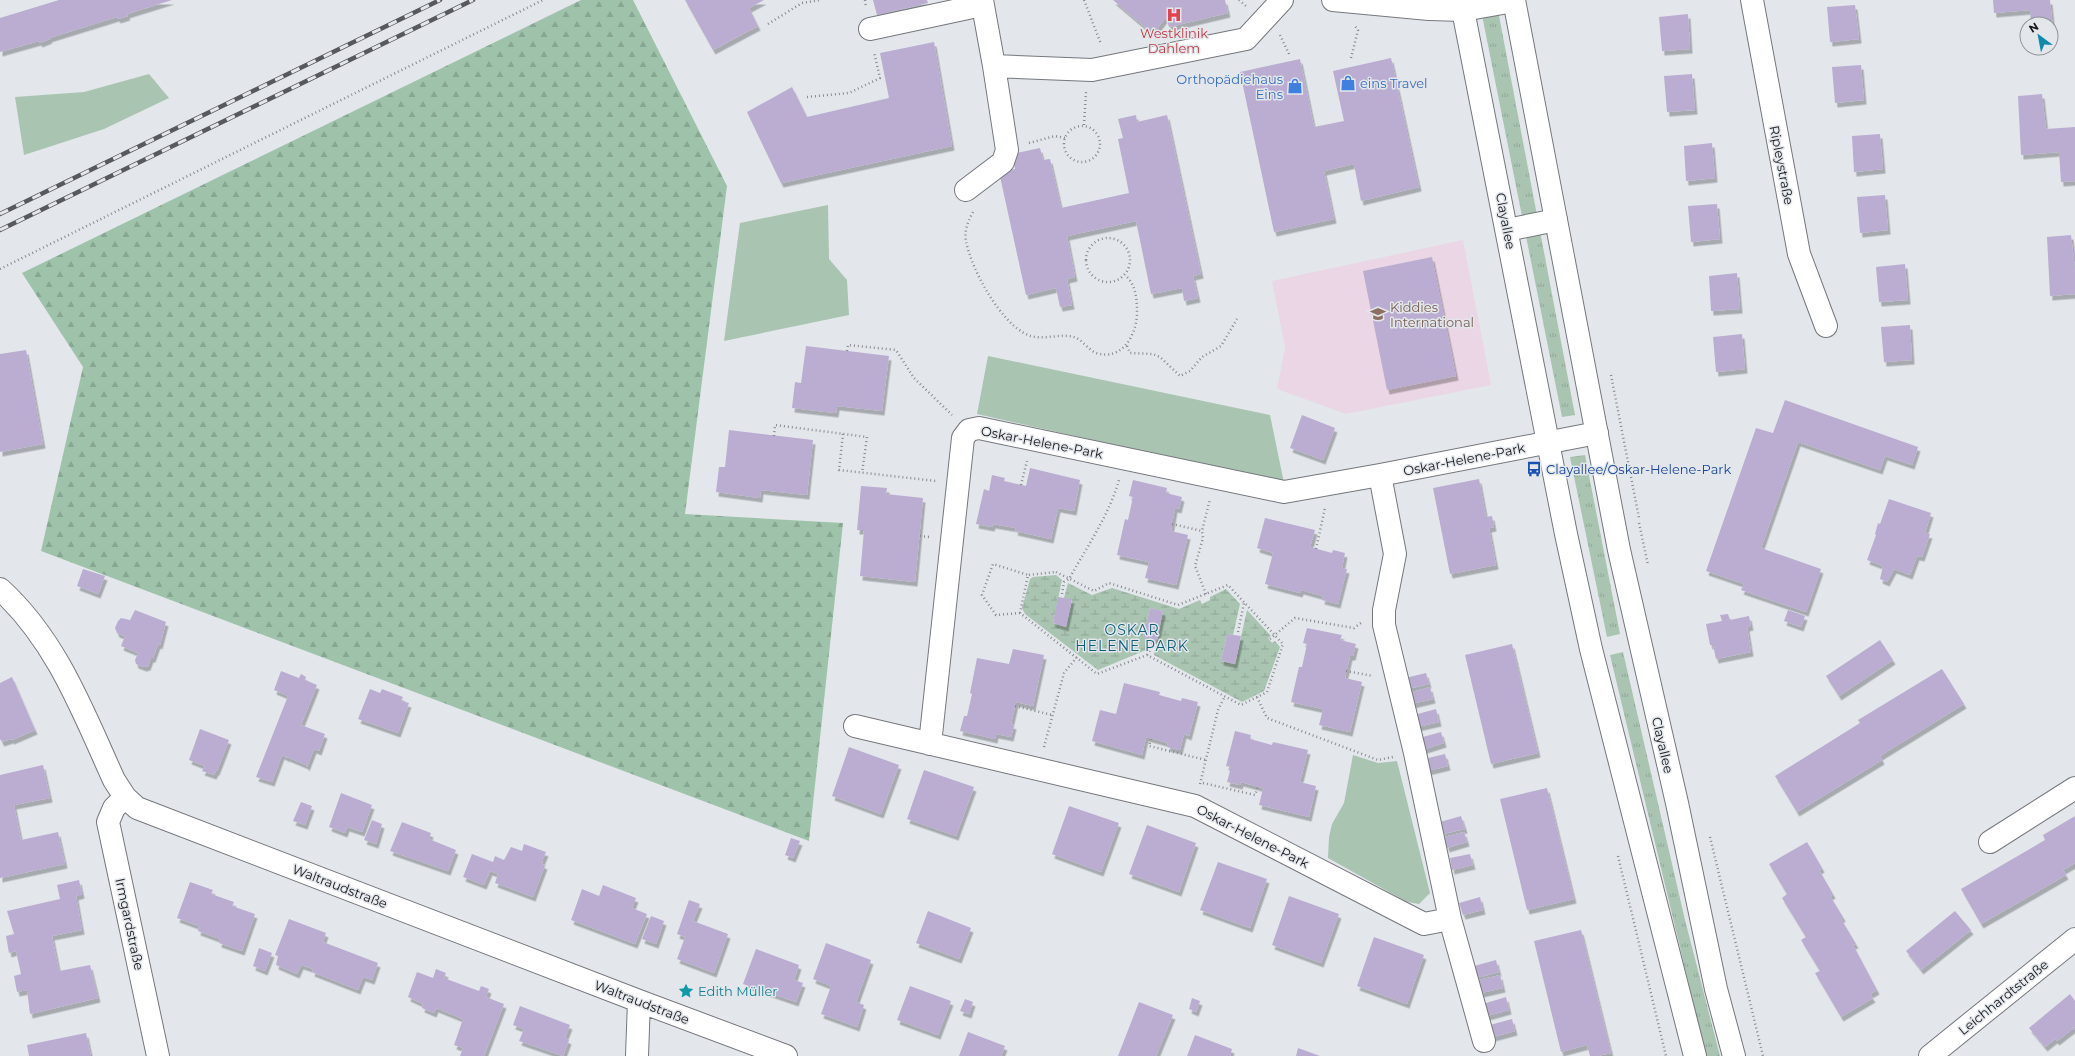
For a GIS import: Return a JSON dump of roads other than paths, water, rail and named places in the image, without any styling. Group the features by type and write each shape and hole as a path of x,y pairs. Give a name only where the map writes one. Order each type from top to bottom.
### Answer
{"street":[{"path":"994,66 1092,70 1246,39 1282,0"},
{"path":"1338,1 1429,9 1514,0"},
{"name":"Clayallee","path":"1514,0 1620,557 1677,803 1716,988 1734,1056"},
{"name":"Ripleystraße","path":"1752,0 1799,254 1826,326"},
{"path":"870,29 982,2 994,66 1006,150 1003,162 970,199"},
{"name":"Clayallee","path":"1462,5 1591,649 1695,1056"},
{"path":"1507,230 1556,220"},
{"name":"Oskar-Helene-Park","path":"930,744 963,438 968,430 979,428 1284,492 1549,442"},
{"path":"1549,442 1597,433"},
{"path":"1380,475 1395,554 1384,610 1384,625 1415,753 1450,919 1484,1041"},
{"name":"Waltraudstraße","path":"0,589 16,604 58,660 114,780 125,798 137,808 639,1002 786,1056"},
{"name":"Oskar-Helene-Park","path":"855,726 1195,806 1424,924 1450,919"},
{"path":"1990,842 2075,788"},
{"name":"Irmgardstraße","path":"125,798 114,808 108,822 158,1056"},
{"name":"Leichhardtstraße","path":"1930,1056 2075,939"},
{"path":"637,1056 639,1002"}],"railway":[{"path":"0,214 440,0"},
{"path":"0,230 473,0"}],"place":[{"name":"Westklinik Dahlem","path":"1174,15"},
{"name":"eins Travel","path":"1348,83"},
{"name":"Orthopädiehaus Eins","path":"1295,86"},
{"name":"Kiddies International","path":"1378,314"},
{"name":"Clayallee/Oskar-Helene-Park","path":"1534,469"},
{"name":"Edith Müller","path":"686,991"}],"district":[{"name":"OSKAR HELENE PARK","path":"1132,638"}]}
